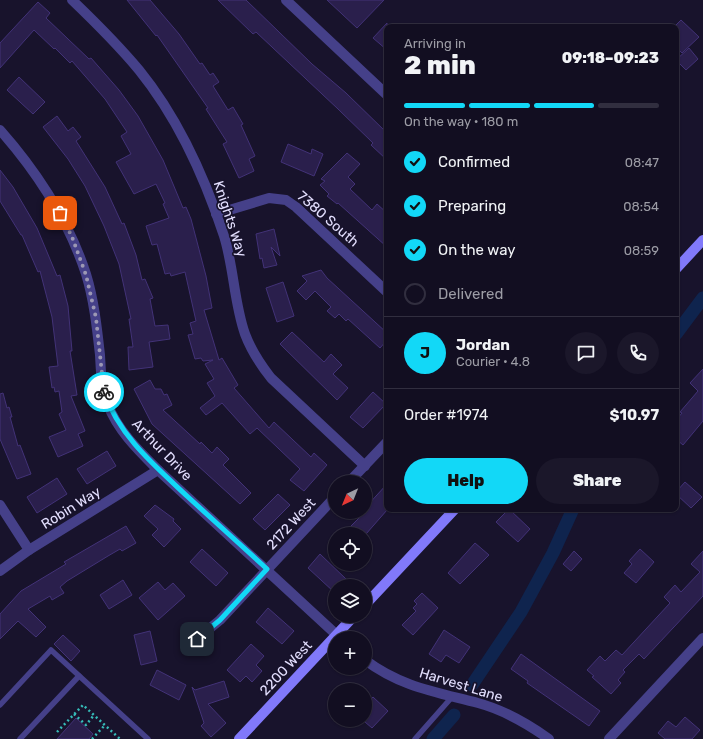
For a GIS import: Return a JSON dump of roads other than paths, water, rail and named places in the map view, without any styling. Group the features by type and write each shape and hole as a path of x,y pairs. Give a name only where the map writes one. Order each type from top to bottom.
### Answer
{"street":[{"name":"Knights Way","path":"72,0 103,30 139,71 173,120 196,163 224,238 244,332 260,364 271,378 364,466"},
{"path":"286,0 384,92"},
{"name":"Arthur Drive","path":"0,130 23,156 54,201 72,237 86,275 94,311 103,389 108,406 119,425 137,449 158,470 334,631"},
{"name":"7380 South","path":"216,214 269,198 286,200 296,207 384,289"},
{"path":"679,267 703,240"},
{"path":"356,475 384,445"},
{"name":"Robin Way","path":"0,571 29,550 158,470"},
{"name":"2172 West","path":"197,639 220,620 328,504"},
{"path":"0,505 29,550"},
{"path":"372,597 452,512"},
{"path":"609,739 703,638"},
{"name":"2200 West","path":"239,739 328,647"},
{"name":"Harvest Lane","path":"372,664 399,681 452,697 479,703 512,716 548,739"}],"lane":[{"path":"0,705 51,650 148,739"},
{"path":"20,739 80,676"},
{"path":"415,739 452,697"}],"waterway":[{"path":"679,330 703,298"},
{"path":"472,685 521,612 553,553 572,512"},
{"path":"433,739 454,715"}]}
